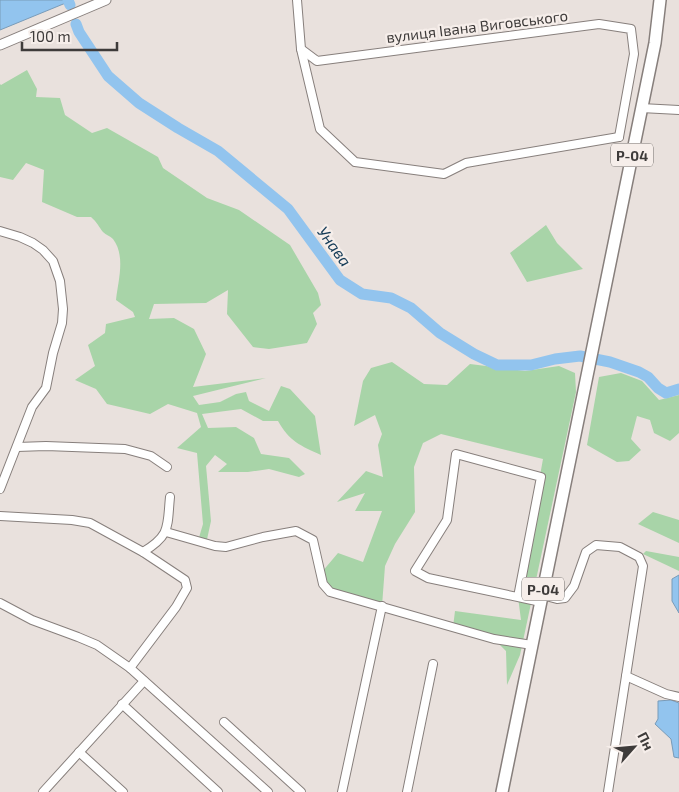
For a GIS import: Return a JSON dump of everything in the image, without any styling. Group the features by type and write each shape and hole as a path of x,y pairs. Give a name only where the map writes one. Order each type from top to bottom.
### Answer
{"main road":[{"name":"Р-04","path":"502,792 655,43 660,0"}],"street":[{"path":"0,45 106,0"},
{"path":"297,0 301,49 320,129 355,162 444,174 466,163 619,137 634,145"},
{"name":"вулиця Івана Виговського","path":"301,49 316,60 599,24 631,29 634,54 619,137"},
{"path":"641,108 679,110"},
{"path":"0,231 20,237 43,250 53,261 62,294 62,323 53,353 46,388 32,407 0,489"},
{"path":"18,447 46,446 125,449 151,456 167,467"},
{"path":"518,597 541,478 456,454 447,520 416,571 428,578 518,597 541,599 565,598 574,586 586,552 596,545 620,547 639,556 642,566 608,792"},
{"path":"143,552 166,532 170,497"},
{"path":"0,516 72,520 90,523 143,552 182,577 187,583 176,607 130,668"},
{"path":"166,532 215,546 226,547 263,536 296,531 313,540 323,584 330,592 494,639 532,645"},
{"path":"0,603 32,620 97,646 130,668 268,792"},
{"path":"342,792 382,606"},
{"path":"407,792 433,664"},
{"path":"626,676 666,694 679,697"},
{"path":"43,792 142,679"},
{"path":"122,704 218,792"},
{"path":"224,722 301,792"},
{"path":"79,752 123,792"}],"green space":[{"path":"27,70 37,89 36,97 60,98 65,115 92,133 107,128 158,157 163,168 207,198 239,210 290,245 318,293 321,305 313,313 317,324 307,343 269,349 253,347 227,314 228,290 206,303 154,304 149,319 174,318 194,329 206,354 193,387 266,378 193,396 199,405 220,402 236,394 246,392 249,401 269,411 281,386 290,389 315,416 321,455 296,442 282,428 278,421 263,421 241,409 202,414 208,428 236,427 254,438 261,454 289,458 305,474 299,477 269,469 248,472 218,472 227,464 215,455 206,466 211,521 206,544 198,541 203,524 197,453 177,448 201,427 197,413 168,404 150,414 107,404 96,389 75,380 95,366 88,345 105,333 106,324 135,317 133,312 116,300 120,261 117,246 113,239 103,232 91,217 77,217 42,202 44,170 26,163 13,180 0,177 0,84"},
{"path":"546,225 557,243 583,269 527,282 510,253"},
{"path":"392,362 424,384 447,385 470,364 525,371 559,366 575,373 576,392 520,655 507,685 506,651 494,639 453,627 455,611 521,620 518,597 543,459 441,434 423,443 414,467 415,512 395,544 385,566 382,606 330,592 321,573 338,553 363,562 382,511 355,511 365,493 337,502 366,471 383,477 378,445 382,434 375,415 354,426 363,381 371,368"},
{"path":"621,373 642,381 659,400 679,395 679,433 670,441 654,433 650,420 637,416 631,439 641,450 629,461 617,462 587,445 599,377"},
{"path":"653,512 679,520 679,543 638,524"},
{"path":"646,551 679,557 679,571 643,554"}],"water":[{"path":"0,0 73,0 0,30"},
{"path":"679,575 679,613 672,601 672,579"},
{"path":"671,700 679,703 679,758 674,757 671,739 655,724 658,719 658,701"}],"waterway":[{"name":"Унава","path":"68,0 70,5"},
{"name":"Унава","path":"76,24 79,32 108,76 139,103 218,151 288,209 340,280 362,294 391,298 411,308 440,333 474,354 497,365 531,365 555,359 580,356 610,362 639,372 648,377 658,388 666,393 679,389"}]}
